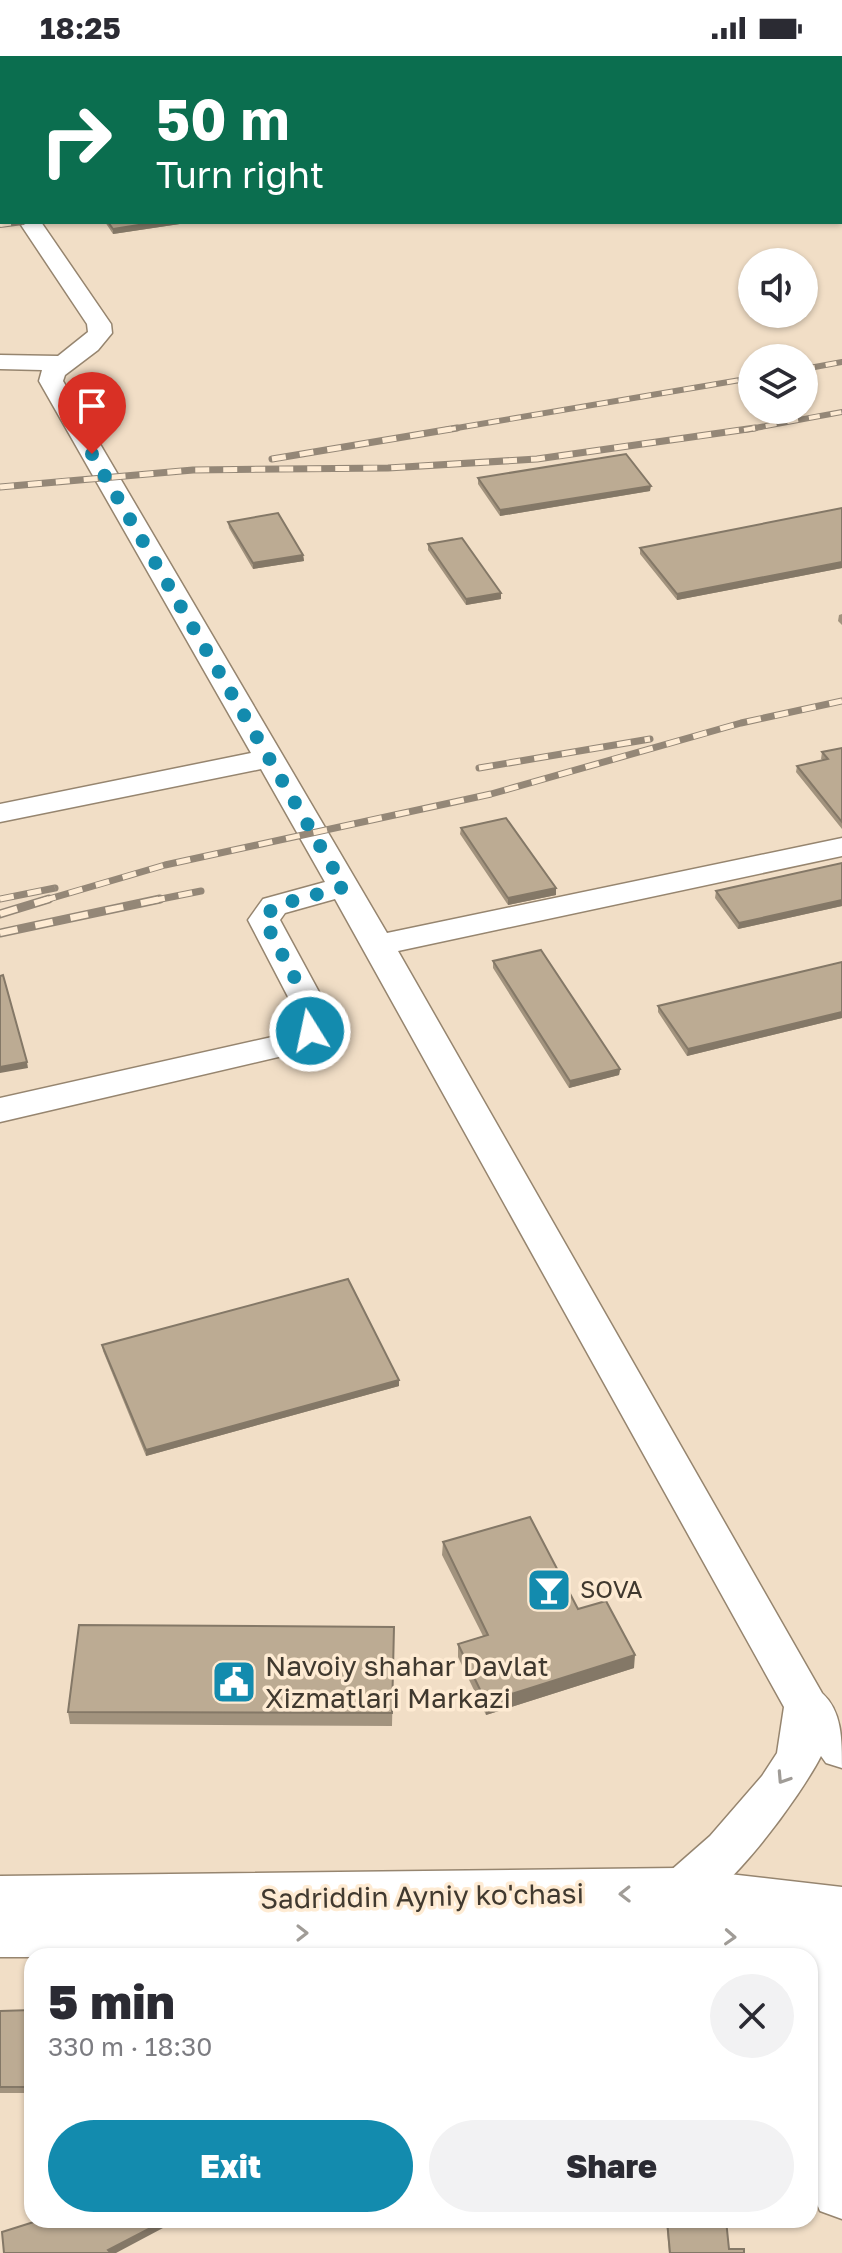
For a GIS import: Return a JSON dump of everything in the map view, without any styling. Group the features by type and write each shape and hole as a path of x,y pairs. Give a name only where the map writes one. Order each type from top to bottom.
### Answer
{"main road":[{"name":"Sadriddin Ayniy ko'chasi","path":"0,1901 673,1928 842,1942"},
{"name":"Sadriddin Ayniy ko'chasi","path":"0,1932 673,1928 842,1912"},
{"path":"831,2162 821,2021 826,1987 842,1968"}],"street":[{"path":"31,224 99,324 100,333 95,341 61,363 50,376 51,381 842,1750"},
{"path":"0,362 61,363"},
{"path":"0,813 269,758"},
{"path":"378,945 842,847"},
{"path":"0,1110 292,1043 310,1031 315,1016 264,920 274,906 344,887"},
{"path":"673,1928 693,1883 739,1836 772,1796 824,1718"}],"building":[{"path":"109,224 145,224 113,229"},
{"path":"626,454 651,486 500,510 478,478"},
{"path":"842,508 842,562 677,594 640,548"},
{"path":"278,513 303,555 253,563 228,522"},
{"path":"462,538 501,593 466,599 428,544"},
{"path":"842,748 842,822 797,766 828,759 822,752"},
{"path":"506,818 556,888 508,898 461,828"},
{"path":"842,863 842,900 739,923 716,891"},
{"path":"541,950 620,1069 570,1081 493,961"},
{"path":"842,962 842,1012 688,1049 658,1006"},
{"path":"3,975 27,1062 0,1067 0,976"},
{"path":"348,1279 399,1380 146,1450 102,1345"},
{"path":"530,1517 578,1609 606,1601 635,1655 486,1702 458,1644 488,1635 443,1542"},
{"name":"Navoiy shahar Davlat Xizmatlari Markazi","path":"79,1625 394,1627 392,1713 68,1712"},
{"path":"24,2010 24,2087 0,2087 0,2011"},
{"path":"24,2225 24,2228 151,2228 108,2250 111,2253 4,2253 2,2232"},
{"path":"668,2228 727,2228 729,2249 744,2249 744,2253 670,2253"}],"railway":[{"path":"0,225 8,224"},
{"path":"818,366 842,362"},
{"path":"445,430 738,380"},
{"path":"755,428 842,412"},
{"path":"272,459 457,428"},
{"path":"0,487 193,470 388,468 537,459 755,428"},
{"path":"744,430 755,428"},
{"path":"42,901 165,865 491,794 741,723 842,701"},
{"path":"479,768 650,739"},
{"path":"0,899 55,888"},
{"path":"151,901 201,891"},
{"path":"0,914 49,899"},
{"path":"0,933 160,899"}],"place":[{"name":"SOVA","path":"549,1590"},
{"name":"Navoiy shahar Davlat Xizmatlari Markazi","path":"234,1682"}],"route":[{"path":"92,454 344,887 274,906 264,920 315,1016 310,1031"}]}
